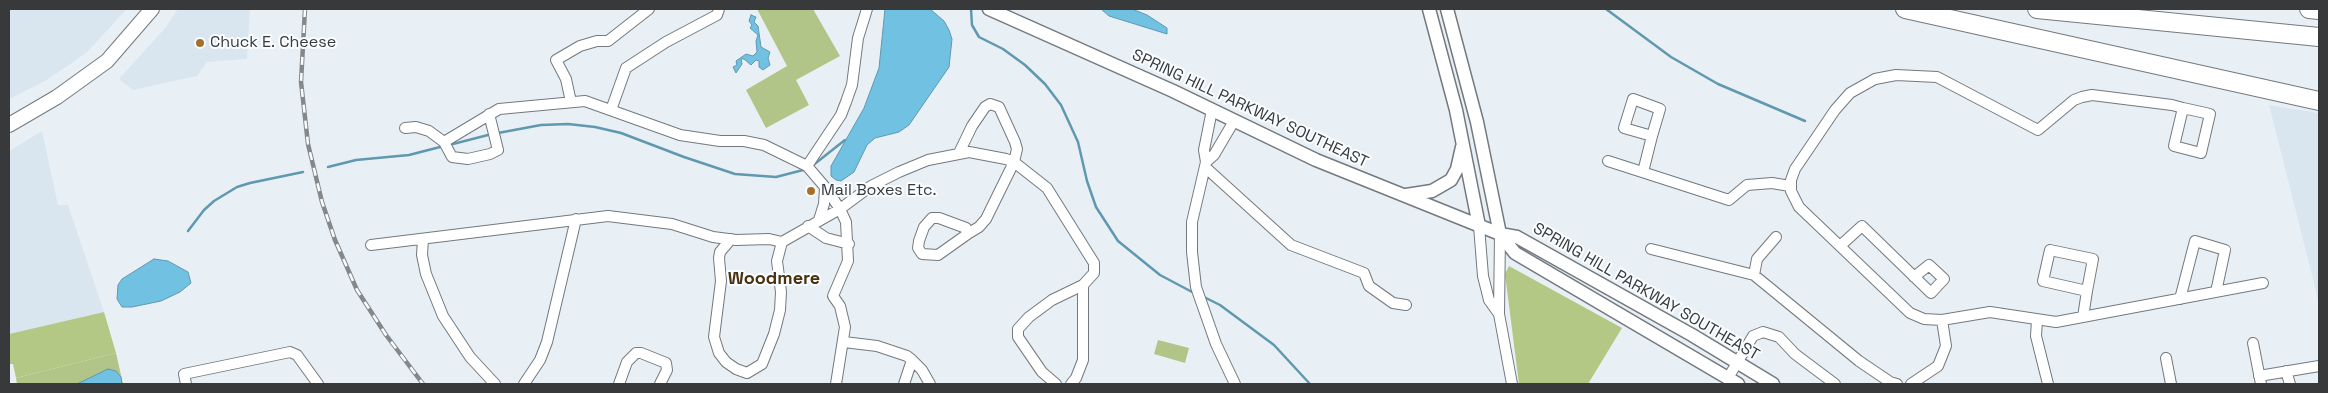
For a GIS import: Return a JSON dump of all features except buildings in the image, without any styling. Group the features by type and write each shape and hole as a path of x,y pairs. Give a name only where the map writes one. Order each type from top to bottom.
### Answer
{"highway":[{"path":"1905,9 2319,101"},
{"path":"2037,9 2319,37"},
{"path":"2309,9 2319,10"}],"main road":[{"path":"9,125 57,97 95,71 107,61 152,9"}],"street":[{"path":"572,102 566,79 556,60 580,46 597,41 608,41 649,9"},
{"path":"611,110 626,68 666,42 716,14 719,9"},
{"path":"806,166 841,115 852,84 860,31 867,9"},
{"name":"SPRING HILL PARKWAY SOUTHEAST","path":"989,9 1212,110 1316,160 1500,234 1517,236 1692,335 1773,384"},
{"path":"1429,9 1463,143 1479,226 1483,276 1489,300 1499,314"},
{"path":"1447,9 1477,122 1500,234 1499,314 1512,384"},
{"path":"2183,108 2174,146 2201,153 2210,114 2183,108 2092,95 2074,100 2038,130 1937,77 1907,75 1884,77 1859,86 1843,101 1795,168 1790,186 1793,197 1799,207 1910,312 1924,319 1942,320 1990,312 2056,322 2263,283"},
{"path":"444,142 499,109 585,101 680,135 713,140 744,141 764,146 806,166 825,186 846,222 848,262 833,296 840,306 846,327 836,384"},
{"path":"958,153 961,144 985,107 990,104 995,105 1002,112 1013,134 1017,149 1014,162 986,219 979,227 938,255 922,254 918,248 924,227 932,218 939,218 966,228 969,233"},
{"path":"1212,110 1204,150 1206,164 1192,222 1192,252 1196,287 1216,344 1235,384"},
{"path":"405,128 416,127 428,131 444,142 452,157 468,159 490,154 498,150 489,114"},
{"path":"1206,164 1214,155 1234,121"},
{"path":"1642,172 1652,136"},
{"path":"1404,195 1432,191 1451,180 1459,161 1463,143"},
{"path":"731,239 720,252 721,281 714,337 719,352 726,362 736,369 747,373 762,364 774,334 780,310 781,292 777,261 782,242 840,209 872,186 928,160 969,152 1014,162 1047,188 1094,263 1094,273 1083,285 1052,300 1029,317 1018,329 1018,337 1042,372 1056,384"},
{"path":"1608,161 1729,200 1747,185 1772,183 1790,186"},
{"path":"1206,164 1291,245 1364,273 1369,286 1393,303 1406,305"},
{"path":"819,220 824,204 825,186"},
{"path":"371,245 608,216 672,224 713,237 769,239 782,242"},
{"path":"524,384 540,360 547,342 576,219"},
{"path":"808,226 826,238 848,244"},
{"path":"1840,246 1862,226 1914,277"},
{"name":"SPRING HILL PARKWAY SOUTHEAST","path":"1500,234 1515,253 1733,381"},
{"path":"1754,275 1757,259 1776,237"},
{"path":"423,239 422,255 426,274 444,316 480,370 494,384"},
{"path":"2180,299 2195,241 2225,250 2216,292"},
{"path":"1651,249 1754,275 1859,361 1890,382 1897,384"},
{"path":"2083,317 2093,259 2050,250 2043,281 2087,290"},
{"path":"1071,384 1076,378 1083,360 1083,285"},
{"path":"1911,384 1938,366 1946,346 1942,320"},
{"path":"2037,320 2036,336 2048,384"},
{"path":"1733,381 1737,362 1753,336 1757,333 1768,333 1779,337 1795,354 1835,384"},
{"path":"844,342 877,346 907,356 922,370 930,384"},
{"path":"2253,344 2260,380 2286,372 2319,366"},
{"path":"185,379 290,352 297,354 318,384"},
{"path":"619,384 626,362 636,354 641,353 666,363 667,370 660,384"},
{"path":"2166,358 2171,384"},
{"path":"904,384 912,360"},
{"path":"2286,372 2290,384"}],"shaded area":[{"path":"9,9 127,9 87,52 45,81 9,99"},
{"name":"Chuck E. Cheese","path":"178,9 250,9 247,59 207,62 197,76 133,90 119,79 166,27"},
{"path":"2269,105 2319,113 2319,305 2313,279"},
{"path":"42,131 58,205 68,205 104,312 9,334 9,151"}],"green space":[{"path":"757,9 813,9 840,56 796,80 809,105 766,128 746,90 787,66"},
{"path":"1509,266 1622,328 1588,384 1519,384 1505,274"},
{"path":"104,312 116,353 16,378 13,364 9,364 9,334"},
{"path":"1158,340 1189,348 1185,363 1154,354"},
{"path":"116,353 123,384 17,384 16,378"}],"water":[{"path":"885,9 930,9 944,21 952,39 949,67 909,125 899,132 875,138 867,145 854,172 841,181 836,180 831,176 831,166 864,108 879,68"},
{"path":"1101,9 1132,9 1147,15 1167,28 1167,34 1109,16"},
{"path":"751,15 756,17 754,22 758,26 761,47 770,52 768,58 770,65 763,70 759,67 759,61 756,60 751,65 744,59 741,59 742,64 736,73 733,67 737,65 736,61 746,54 753,56 757,52 756,41 758,35 750,28 752,25 749,21"},
{"path":"154,259 168,261 188,272 191,283 180,292 161,301 132,307 122,307 117,299 118,285 122,279"},
{"path":"108,369 116,371 121,377 122,384 77,384"}],"waterway":[{"path":"971,9 972,25 979,37 1003,49 1025,65 1045,84 1061,105 1078,142 1087,181 1096,207 1118,241 1160,275 1194,293"},
{"path":"1606,9 1671,57 1718,84 1805,121"},
{"path":"498,133 541,125 568,124 595,127 621,133 735,174 776,177 807,169"},
{"path":"449,145 492,134"},
{"path":"812,166 845,140"},
{"path":"328,167 356,160 409,155 444,146"},
{"path":"188,231 204,210 214,201 237,187 303,172"},
{"path":"1202,296 1220,305 1274,345 1310,384"}],"railway":[{"path":"305,9 301,82 308,144 322,202 335,240 357,290 386,335 423,384"}],"place":[{"name":"Chuck E. Cheese","path":"200,43"},
{"name":"Mail Boxes Etc.","path":"811,191"}],"district":[{"name":"Woodmere","path":"774,279"}]}
